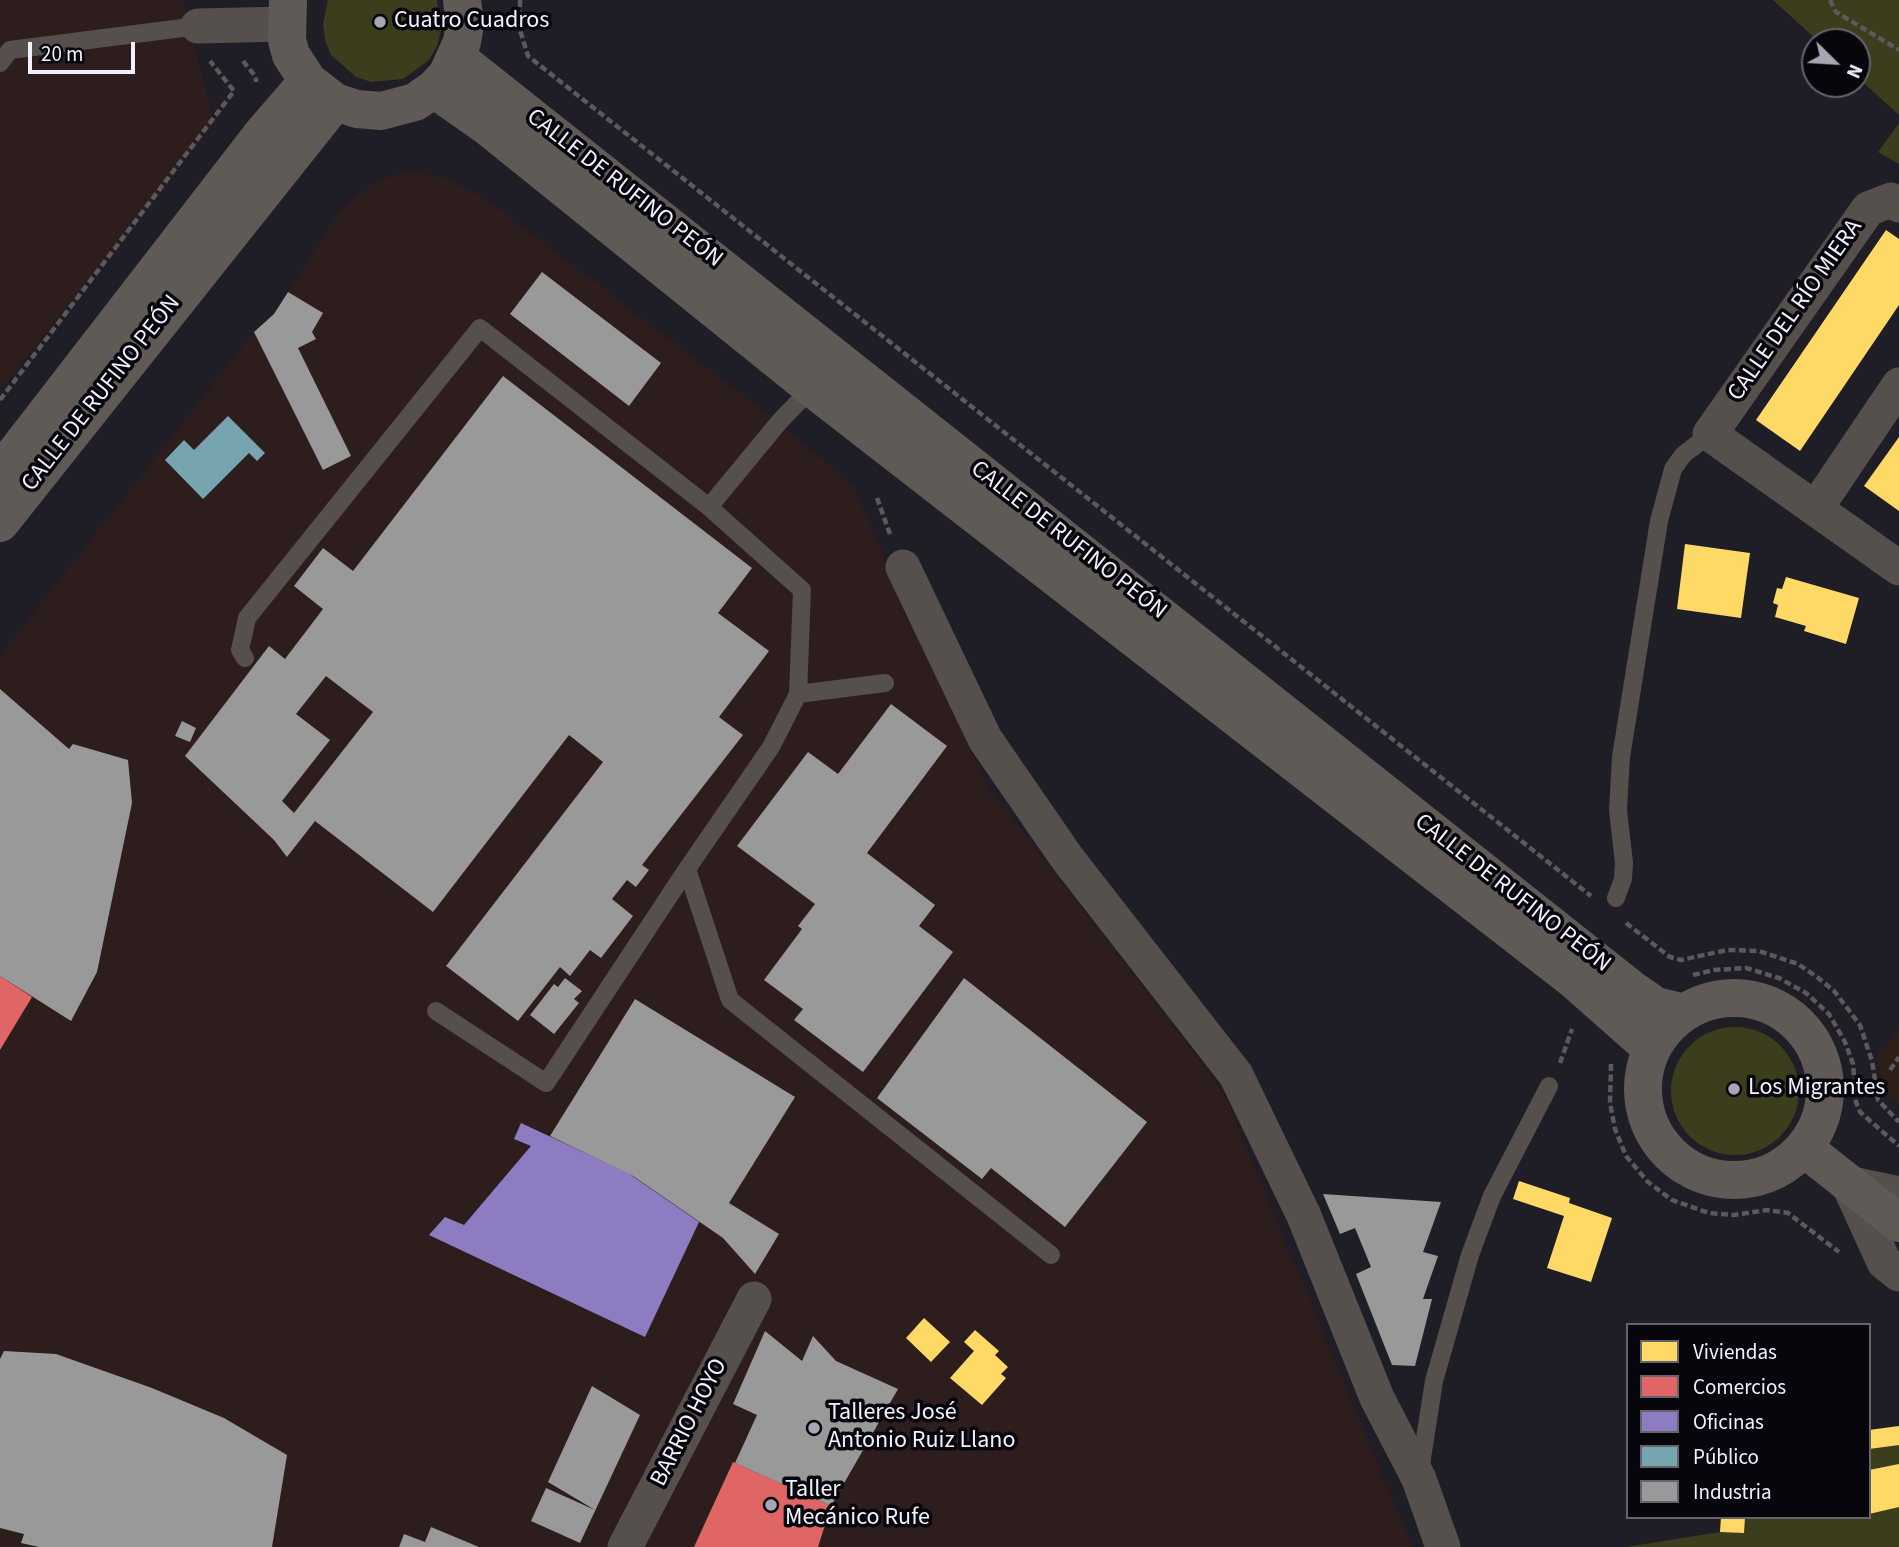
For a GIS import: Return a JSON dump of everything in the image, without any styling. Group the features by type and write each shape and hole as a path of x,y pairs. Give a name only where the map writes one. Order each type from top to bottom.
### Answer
{"main road":[{"path":"286,12 291,55 321,92 357,109 393,110 415,102 434,89 457,58 465,24 462,0"},
{"name":"CALLE DE RUFINO PEÓN","path":"457,58 1630,988 1656,1006 1684,1013"},
{"name":"CALLE DE RUFINO PEÓN","path":"434,89 488,127 812,387 1574,980 1652,1049"},
{"name":"CALLE DE RUFINO PEÓN","path":"0,472 263,133 321,92"},
{"name":"CALLE DE RUFINO PEÓN","path":"0,523 321,92"},
{"path":"1736,998 1772,1006 1802,1028 1821,1060 1825,1096 1818,1124 1804,1148 1772,1172 1753,1179 1732,1181 1693,1171 1662,1145 1648,1119 1643,1089 1652,1049 1671,1023 1684,1013 1718,999 1736,998"},
{"path":"1804,1148 1899,1223"}],"street":[{"path":"198,26 286,12"},
{"name":"CALLE DEL RÍO MIERA","path":"1710,434 1868,209 1895,203"},
{"path":"1816,508 1899,386"},
{"path":"1710,434 1899,568"},
{"path":"903,567 985,740 1067,858 1236,1075 1304,1216 1377,1398 1419,1479 1443,1547"},
{"path":"1848,1183 1899,1194"},
{"path":"1848,1183 1884,1262 1899,1274"},
{"name":"BARRIO HOYO","path":"625,1547 754,1299"}],"lane":[{"path":"0,63 10,50 198,26"},
{"path":"245,658 240,650 247,618 480,328 709,507 803,590 798,694 771,747 546,1083 436,1011"},
{"path":"709,507 778,423 812,387"},
{"path":"1609,901 1623,879 1624,863 1618,810 1621,757 1659,521 1673,469 1683,455 1710,434"},
{"path":"798,694 885,683"},
{"path":"687,869 730,1000 1051,1255"},
{"path":"1419,1479 1434,1381 1469,1255 1492,1196 1549,1086"}],"path":[{"path":"520,0 520,30 528,57 1609,901"},
{"path":"1830,0 1836,12 1899,50"},
{"path":"0,400 234,91 208,58 198,26"},
{"path":"1622,920 1670,957 1681,960 1727,950 1759,951 1798,964 1817,977 1835,992 1860,1025 1872,1061 1878,1100 1899,1122"},
{"path":"1574,1022 1583,1029"},
{"path":"1889,1070 1899,1057"},
{"path":"1610,1059 1610,1103 1615,1129 1626,1156 1648,1182 1672,1200 1709,1213 1733,1215 1767,1210 1788,1213 1848,1259"}],"shaded area":[{"path":"0,0 183,0 214,121 0,391"},
{"path":"411,169 454,182 489,201 779,423 853,486 986,785 1223,1091 1412,1547 0,1547 0,656 254,332 274,314 338,213 368,186"},
{"path":"1899,1029 1899,1104 1885,1093 1877,1056"}],"green space":[{"path":"328,0 437,0 441,30 437,46 429,60 403,79 371,82 356,77 331,55 325,40 323,24"},
{"path":"1773,0 1899,0 1899,115 1871,90 1871,28 1804,28"},
{"path":"1899,123 1899,164 1878,152"},
{"path":"1735,1027 1760,1032 1780,1046 1794,1066 1799,1091 1794,1116 1780,1136 1760,1150 1735,1155 1710,1150 1690,1136 1676,1116 1671,1091 1676,1066 1690,1046 1710,1032"},
{"path":"1899,1426 1899,1547 1626,1547 1720,1532 1721,1519 1871,1519 1871,1430"}],"building: Viviendas":[{"path":"1886,230 1899,239 1899,305 1800,451 1756,420"},
{"path":"1899,437 1899,511 1864,486"},
{"path":"1685,544 1750,553 1741,618 1677,609"},
{"path":"1786,577 1859,598 1846,644 1804,631 1806,626 1775,617 1778,605 1773,603 1777,588 1782,589"},
{"path":"1519,1181 1570,1198 1569,1203 1612,1218 1591,1282 1547,1268 1564,1216 1513,1199"},
{"path":"924,1318 950,1342 931,1362 906,1338"},
{"path":"975,1330 999,1351 995,1355 1008,1367 1001,1374 1006,1378 982,1405 950,1378 974,1351 964,1342"},
{"path":"1899,1426 1899,1445 1871,1449 1871,1430"},
{"path":"1899,1464 1899,1507 1871,1514 1871,1470"},
{"path":"1721,1519 1745,1519 1744,1533 1720,1532"}],"building: Comercios":[{"path":"0,976 32,997 0,1050"},
{"name":"Taller Mecánico Rufe","path":"733,1462 831,1506 818,1547 694,1547"}],"building: Oficinas":[{"path":"521,1123 628,1173 699,1222 645,1337 429,1235 445,1217 464,1225 531,1146 514,1139"}],"building: Público":[{"path":"228,416 265,453 257,461 249,453 203,499 165,460 184,440 194,450"}],"building: Industria":[{"path":"542,272 661,363 629,406 510,314"},
{"path":"288,292 323,313 312,332 316,339 298,348 351,456 323,470 254,332 274,314"},
{"path":"503,376 752,568 718,613 769,651 719,717 743,735 642,865 649,870 636,887 627,880 612,899 633,916 601,958 590,950 570,976 560,967 518,1021 446,966 603,762 569,735 433,912 315,821 287,857 274,840 185,756 269,646 285,659 323,609 294,586 323,548 353,571","holes":["326,676 373,712 294,813 282,801 330,740 296,714"]},
{"path":"0,689 69,749 73,744 128,760 132,803 97,972 71,1021 0,976"},
{"path":"891,704 947,746 867,853 935,905 919,926 953,952 863,1072 794,1020 803,1009 764,980 802,929 798,926 815,904 737,846 808,752 838,774"},
{"path":"182,721 196,728 190,742 175,736"},
{"path":"565,978 582,991 574,999 579,1003 554,1034 530,1015 554,984 558,987"},
{"path":"964,978 1147,1122 1065,1227 991,1168 982,1179 877,1098"},
{"path":"635,999 795,1097 729,1203 779,1234 755,1274 723,1238 633,1176 550,1136"},
{"path":"1323,1194 1441,1202 1423,1252 1438,1256 1423,1299 1432,1299 1415,1366 1392,1365 1356,1274 1371,1267 1355,1228 1340,1234"},
{"name":"Talleres José Antonio Ruiz Llano","path":"765,1331 802,1361 813,1336 836,1361 898,1389 831,1506 735,1463 757,1415 733,1404"},
{"path":"4,1351 56,1354 152,1388 224,1418 287,1455 272,1547 39,1547 21,1543 24,1534 0,1528 0,1359"},
{"path":"592,1386 640,1415 580,1543 531,1521 546,1488 595,1510 548,1482"},
{"path":"431,1527 479,1547 399,1547 404,1534 425,1542"}],"place":[{"name":"Cuatro Cuadros","path":"380,22"},
{"name":"Los Migrantes","path":"1734,1089"},
{"name":"Talleres José Antonio Ruiz Llano","path":"814,1428"},
{"name":"Taller Mecánico Rufe","path":"771,1505"}]}
